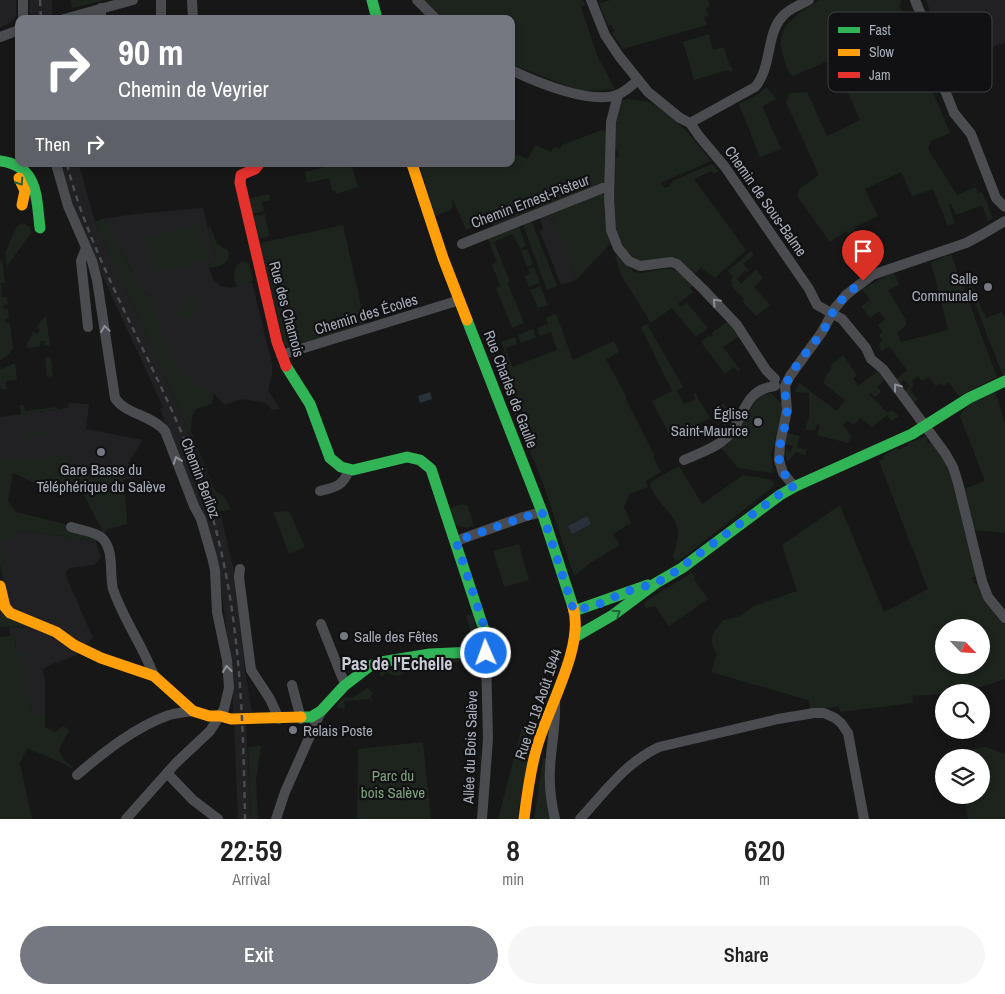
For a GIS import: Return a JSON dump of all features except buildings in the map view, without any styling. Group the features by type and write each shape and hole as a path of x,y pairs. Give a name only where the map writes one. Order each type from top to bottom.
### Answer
{"main road":[{"path":"372,0 376,15"},
{"path":"0,161 15,164"},
{"path":"20,167 30,176 35,190 40,228"},
{"name":"Rue des Chamois","path":"256,167 242,174 240,183 281,355 285,364 300,384 310,404 330,458 340,467 349,470"},
{"name":"Rue Charles de Gaulle","path":"413,167 443,258 542,512 574,611 575,632"},
{"path":"0,170 15,174 24,184 25,195 22,205"},
{"path":"575,632 619,611 656,583 682,568 780,494 821,472 888,446 926,426 978,392 1005,381"},
{"path":"0,586 3,602 7,610 56,632 74,645 101,658 154,676 192,711 231,719 301,718 314,716 349,681 378,663 430,654 474,652 483,646 486,640 486,632 431,469 424,462 416,458 407,457 358,470 349,470"},
{"path":"574,611 599,604 625,592 656,583"},
{"name":"Rue du 18 Août 1944","path":"524,819 533,760 554,694 571,652 575,632"}],"street":[{"path":"23,0 23,15"},
{"path":"77,15 133,0"},
{"path":"161,0 162,15"},
{"path":"192,0 193,15"},
{"path":"417,0 432,15"},
{"name":"Chemin de Sous-Balme","path":"591,0 605,35 638,80 655,98 680,118 690,123 732,175 809,289 817,305 842,319 866,348 871,359 883,369 945,453 953,467 982,581 988,597 1005,618"},
{"path":"690,123 755,87 762,78 779,20 809,0"},
{"path":"915,0 920,12"},
{"path":"100,8 101,15"},
{"path":"0,37 15,31"},
{"path":"515,71 584,96 597,97 618,95 638,80"},
{"path":"946,92 954,113 968,130 996,198 1005,207"},
{"path":"618,95 611,126 609,188 609,219 618,248 629,261 640,266 671,262 677,264 737,325 766,370 784,392"},
{"name":"Chemin Berlioz","path":"57,167 68,206 92,261 99,285 115,398 121,405 153,420 165,431 207,535 215,570 217,612 228,677 228,697 220,716 210,731 166,773 126,819"},
{"name":"Chemin Ernest-Pisteur","path":"462,244 550,208 603,188 609,188"},
{"path":"794,486 783,473 779,460 780,444 787,410 784,392 788,381 846,295 872,275 966,242 1005,221"},
{"path":"86,248 81,261 88,327"},
{"name":"Chemin des Écoles","path":"281,355 460,300"},
{"path":"684,460 726,439 750,399 764,388 782,378 788,381"},
{"path":"320,491 344,482 349,470"},
{"path":"456,541 542,512"},
{"path":"72,527 95,534 103,541 110,559 113,588 128,623 148,658 154,676"},
{"path":"240,569 239,577 251,670 270,698 279,718"},
{"path":"320,624 342,677 349,681"},
{"name":"Allée du Bois Salève","path":"482,819 488,739 486,656 483,646"},
{"path":"292,685 301,718"},
{"path":"554,694 556,719 550,769 550,786 555,819"},
{"path":"78,775 102,754 146,726 170,715 192,711"},
{"path":"276,819 284,792 321,711"},
{"path":"580,819 626,768 644,754 659,747 786,718 819,713 828,714 835,718 848,733 864,819"},
{"path":"166,773 193,800 218,819"}],"shaded area":[{"path":"0,0 16,0 15,18 0,28"},
{"path":"30,0 52,0 52,15 31,15"},
{"path":"926,0 1005,0 1005,42 992,47 992,12 930,12"},
{"path":"62,167 80,167 95,222 190,433 220,511 236,580 245,670 252,714 232,713 232,673 219,571 202,509 195,501 160,409 163,407 95,260 75,211"},
{"path":"203,208 215,258 213,263 208,265 213,279 220,286 230,288 252,282 272,364 268,390 280,409 272,410 266,403 242,399 224,405 214,393 194,384 183,375 177,368 157,324 153,305 154,297 143,292 106,222 102,219"},
{"path":"550,210 576,280 561,285 540,231 543,229 539,216"},
{"path":"430,392 432,399 420,403 418,396"},
{"path":"69,403 89,404 86,429 143,440 128,463 138,477 124,480 127,524 108,529 104,533 79,486 39,485 0,466 0,417 68,408"},
{"path":"587,516 591,524 572,534 568,526"},
{"path":"26,531 76,538 96,543 101,557 94,565 69,568 66,572 66,576 93,638 75,656 43,669 45,712 34,716 16,652 15,636 10,636 9,627 30,628 11,618 1,541 19,532"},
{"path":"246,723 251,819 238,819 234,724"}],"green space":[{"path":"70,0 105,0 72,8"},
{"path":"421,0 583,0 585,5 581,7 597,55 615,89 591,91 575,89 515,66 515,15 437,15"},
{"path":"611,0 708,0 710,7 706,8 708,16 704,17 707,25 623,49 612,33 615,31 611,25 608,26 599,3"},
{"path":"819,0 901,0 900,8 904,12 828,12 828,61 793,76 787,69 781,48 781,38 788,23"},
{"path":"709,34 713,50 724,47 732,69 731,72 728,70 694,80 683,42"},
{"path":"766,87 777,99 762,106 781,149 760,157 739,104 757,95"},
{"path":"807,92 827,136 860,120 848,92 933,92 950,133 931,141 928,149 957,195 975,187 978,193 982,192 993,218 988,221 982,205 956,215 951,204 948,205 955,223 948,226 933,189 912,196 901,172 865,189 878,216 855,227 856,230 848,234 846,231 830,242 797,196 799,189 819,175 786,102 789,93"},
{"path":"623,100 648,102 666,112 683,128 711,161 661,183 665,188 673,183 672,181 712,164 718,171 714,174 711,171 694,179 746,250 715,278 701,268 693,275 675,258 650,263 640,261 626,252 613,227 614,158 619,156 618,152 614,149 615,129 621,103"},
{"path":"602,130 606,133 605,182 494,228 490,219 466,230 453,200 451,201 453,204 451,210 435,216 420,167 515,167 517,154 528,159 535,145 551,152 554,147 560,149 562,145"},
{"path":"324,167 352,167 358,187 336,194 335,191 332,191 329,178 307,183 305,172"},
{"path":"601,193 605,197 604,215 610,244 576,280 550,210"},
{"path":"269,194 270,200 262,202 264,211 252,214 248,199"},
{"path":"265,214 269,236 257,239 253,216"},
{"path":"102,219 106,222 143,292 154,297 156,319 177,368 190,380 214,393 212,404 196,409 192,416 191,431 214,489 226,499 231,510 220,511 190,433 95,222"},
{"path":"531,220 557,286 547,290 524,227 524,223"},
{"path":"23,223 30,227 31,233 7,266 5,253 17,226"},
{"path":"200,224 209,260 153,274 144,238"},
{"path":"343,225 366,327 290,349 284,345 260,243"},
{"path":"519,226 526,246 520,249 513,234 494,242 524,323 512,328 496,288 500,286 492,264 497,262 488,239"},
{"path":"210,227 217,244 228,251 229,254 225,263 209,268 208,265 213,263 215,258 208,228"},
{"path":"527,249 533,264 527,267 521,251"},
{"path":"751,251 754,255 743,264 749,270 745,271 737,279 741,284 756,269 763,278 754,287 770,305 756,316 731,285 733,277 728,271"},
{"path":"618,254 634,272 641,273 673,269 680,273 693,285 690,288 693,292 678,304 681,307 687,303 708,328 696,337 672,308 651,323 621,275 615,256"},
{"path":"951,254 997,377 959,396 949,382 943,386 940,383 936,386 929,377 922,381 918,376 912,381 914,386 910,389 918,400 913,403 905,392 909,386 904,380 899,385 895,380 907,370 889,346 882,351 878,344 883,341 879,335 883,332 878,325 885,319 879,311 870,318 861,306 870,300 862,289 894,272 899,285 888,290 906,320 906,325 897,333 901,342 948,330 931,262"},
{"path":"2,258 5,283 1,283 2,297 7,297 8,304 3,305 4,309 8,309 9,318 5,319 6,323 10,323 13,349 0,360 0,263"},
{"path":"242,261 249,263 253,281 237,287 234,272 236,266"},
{"path":"534,267 540,283 529,287 525,276 530,274 528,269"},
{"path":"971,284 986,318 1002,312 1005,318 1005,376 1003,376 968,285"},
{"path":"540,286 548,305 538,308 530,290"},
{"path":"191,295 201,302 187,321 177,314"},
{"path":"556,314 573,360 614,341 619,352 606,359 627,398 661,472 646,481 648,487 630,494 624,507 631,523 613,534 620,545 590,563 574,576 543,483 502,385 504,384 490,349 496,347 501,359 507,357 501,342 515,337 517,344 506,348 512,367 557,350 551,332 540,336 537,328 548,324 546,318"},
{"path":"45,316 50,345 45,346 45,341 40,341 40,346 26,348 33,331 37,334 40,330 36,327"},
{"path":"728,321 741,335 723,347 740,370 738,372 734,367 725,374 701,342 710,335 711,337 713,336 712,333"},
{"path":"647,324 683,387 677,391 684,404 696,399 693,394 695,393 710,418 671,438 652,401 672,391 641,327"},
{"path":"533,329 536,337 521,343 518,335"},
{"path":"843,355 857,376 853,378 858,386 878,371 884,380 877,387 881,392 875,397 871,393 869,394 887,413 892,410 899,416 892,421 887,415 872,427 860,418 854,425 847,421 843,425 852,437 848,443 817,435 820,425 817,424 815,430 805,430 809,417 809,393 795,392 799,383 837,411 845,400 823,383 832,367 830,366"},
{"path":"51,357 53,376 47,377 45,358"},
{"path":"15,363 17,380 6,381 6,389 2,389 0,385 0,370"},
{"path":"995,392 1005,423 1005,533 975,530 971,526 963,489 985,481 960,416 971,404"},
{"path":"771,393 782,404 783,411 771,454 773,473 738,468 720,446 722,444 727,445 760,395"},
{"path":"723,403 730,410 737,412 733,423 728,421 725,427 713,410"},
{"path":"20,405 24,405 25,411 57,407 58,409 25,414 26,420 22,420"},
{"path":"23,428 27,428 28,434 55,431 55,433 28,436 29,442 25,443"},
{"path":"787,433 800,436 797,447 807,450 805,455 796,452 787,462 785,450 791,451 793,446 785,444"},
{"path":"926,436 928,443 932,442 950,469 976,575 972,578 974,583 979,585 996,614 1005,624 1005,679 990,684 935,684 935,694 912,696 913,703 840,712 839,706 811,711 808,700 711,672 717,654 712,644 712,636 719,625 723,620 739,617 754,606 797,591 782,545 840,505 884,612 928,589 879,461 884,459 883,456 897,448 899,450 908,445 908,443"},
{"path":"72,454 71,465 85,467 87,489 104,520 104,533 79,486 41,486 13,473 8,501 16,512 65,524 77,533 97,540 96,543 76,538 26,531 19,532 1,541 10,601 7,600 0,564 0,460 25,457 31,459"},
{"path":"679,466 702,504 743,475 768,479 773,481 774,486 680,560 676,560 673,557 678,537 677,526 671,515 655,496 650,485 652,481"},
{"path":"89,471 101,472 124,480 127,524 108,529 107,521 88,484"},
{"path":"463,504 468,506 474,526 467,528 456,525 450,510 452,507"},
{"path":"289,511 305,547 289,554 273,512"},
{"path":"519,544 529,580 504,587 493,551"},
{"path":"692,573 708,599 669,626 655,606 645,608 644,604 646,601"},
{"path":"0,604 30,628 18,626 0,627"},
{"path":"473,614 478,636 474,642 466,616"},
{"path":"15,636 16,652 22,654 34,715 45,712 45,727 55,732 63,726 69,730 59,750 63,759 73,768 27,748 20,764 32,819 0,819 0,637"},
{"path":"472,657 472,661 453,663 450,667 434,668 434,662"},
{"path":"416,665 415,670 409,668 399,676 387,672 382,677 379,672"},
{"path":"368,688 373,693 371,695 372,706 370,699 344,701 345,708 336,706 344,697 352,698"},
{"path":"522,727 533,733 517,819 498,819"},
{"name":"Parc du bois Salève","path":"423,742 431,819 357,819 358,749"},
{"path":"261,746 256,780 258,819 251,819 248,747"},
{"path":"985,747 1005,754 1005,819 968,819 965,804 990,804 990,749 975,749"},
{"path":"543,758 546,759 551,819 534,819"}],"railway":[{"path":"40,0 41,15"},
{"path":"68,167 91,236 180,430 198,473 212,514 222,557 236,643 243,731 245,819"}],"traffic: fast":[{"path":"372,0 376,15"},
{"path":"0,161 15,165"},
{"path":"18,167 29,176 33,185 36,194 40,228"},
{"path":"467,320 542,512 573,607"},
{"path":"286,366 310,404 330,458 341,467 353,470 407,457 420,460 431,469 486,636 485,643 474,652 430,654 381,662 370,666 344,686 321,711 311,717 301,717"},
{"path":"575,637 613,615 656,583 682,568 780,495 912,434 969,398 1005,381"},
{"path":"574,611 648,585"}],"traffic: slow":[{"path":"413,167 443,258 467,320"},
{"path":"19,178 25,191 22,205"},
{"path":"0,586 5,607 10,613 56,632 74,645 101,658 154,676 193,711 209,716 231,719 301,717"},
{"path":"524,819 537,747 570,658 574,640 575,623 573,607"}],"traffic: jam":[{"path":"257,167 241,175 240,183 277,342 286,366"}],"place":[{"name":"Salle Communale","path":"988,287"},
{"name":"Église Saint-Maurice","path":"758,422"},
{"name":"Gare Basse du Téléphérique du Salève","path":"101,452"},
{"name":"Salle des Fêtes","path":"344,636"},
{"name":"Relais Poste","path":"293,730"}],"district":[{"name":"Pas de l'Echelle","path":"397,663"}],"route":[{"path":"486,653 483,646 486,640 486,632 456,541 542,512 574,611 592,607 625,592 656,583 682,568 780,494 794,486 783,473 778,454 787,410 785,386 790,376 822,332 835,308 846,295 863,281"}]}
